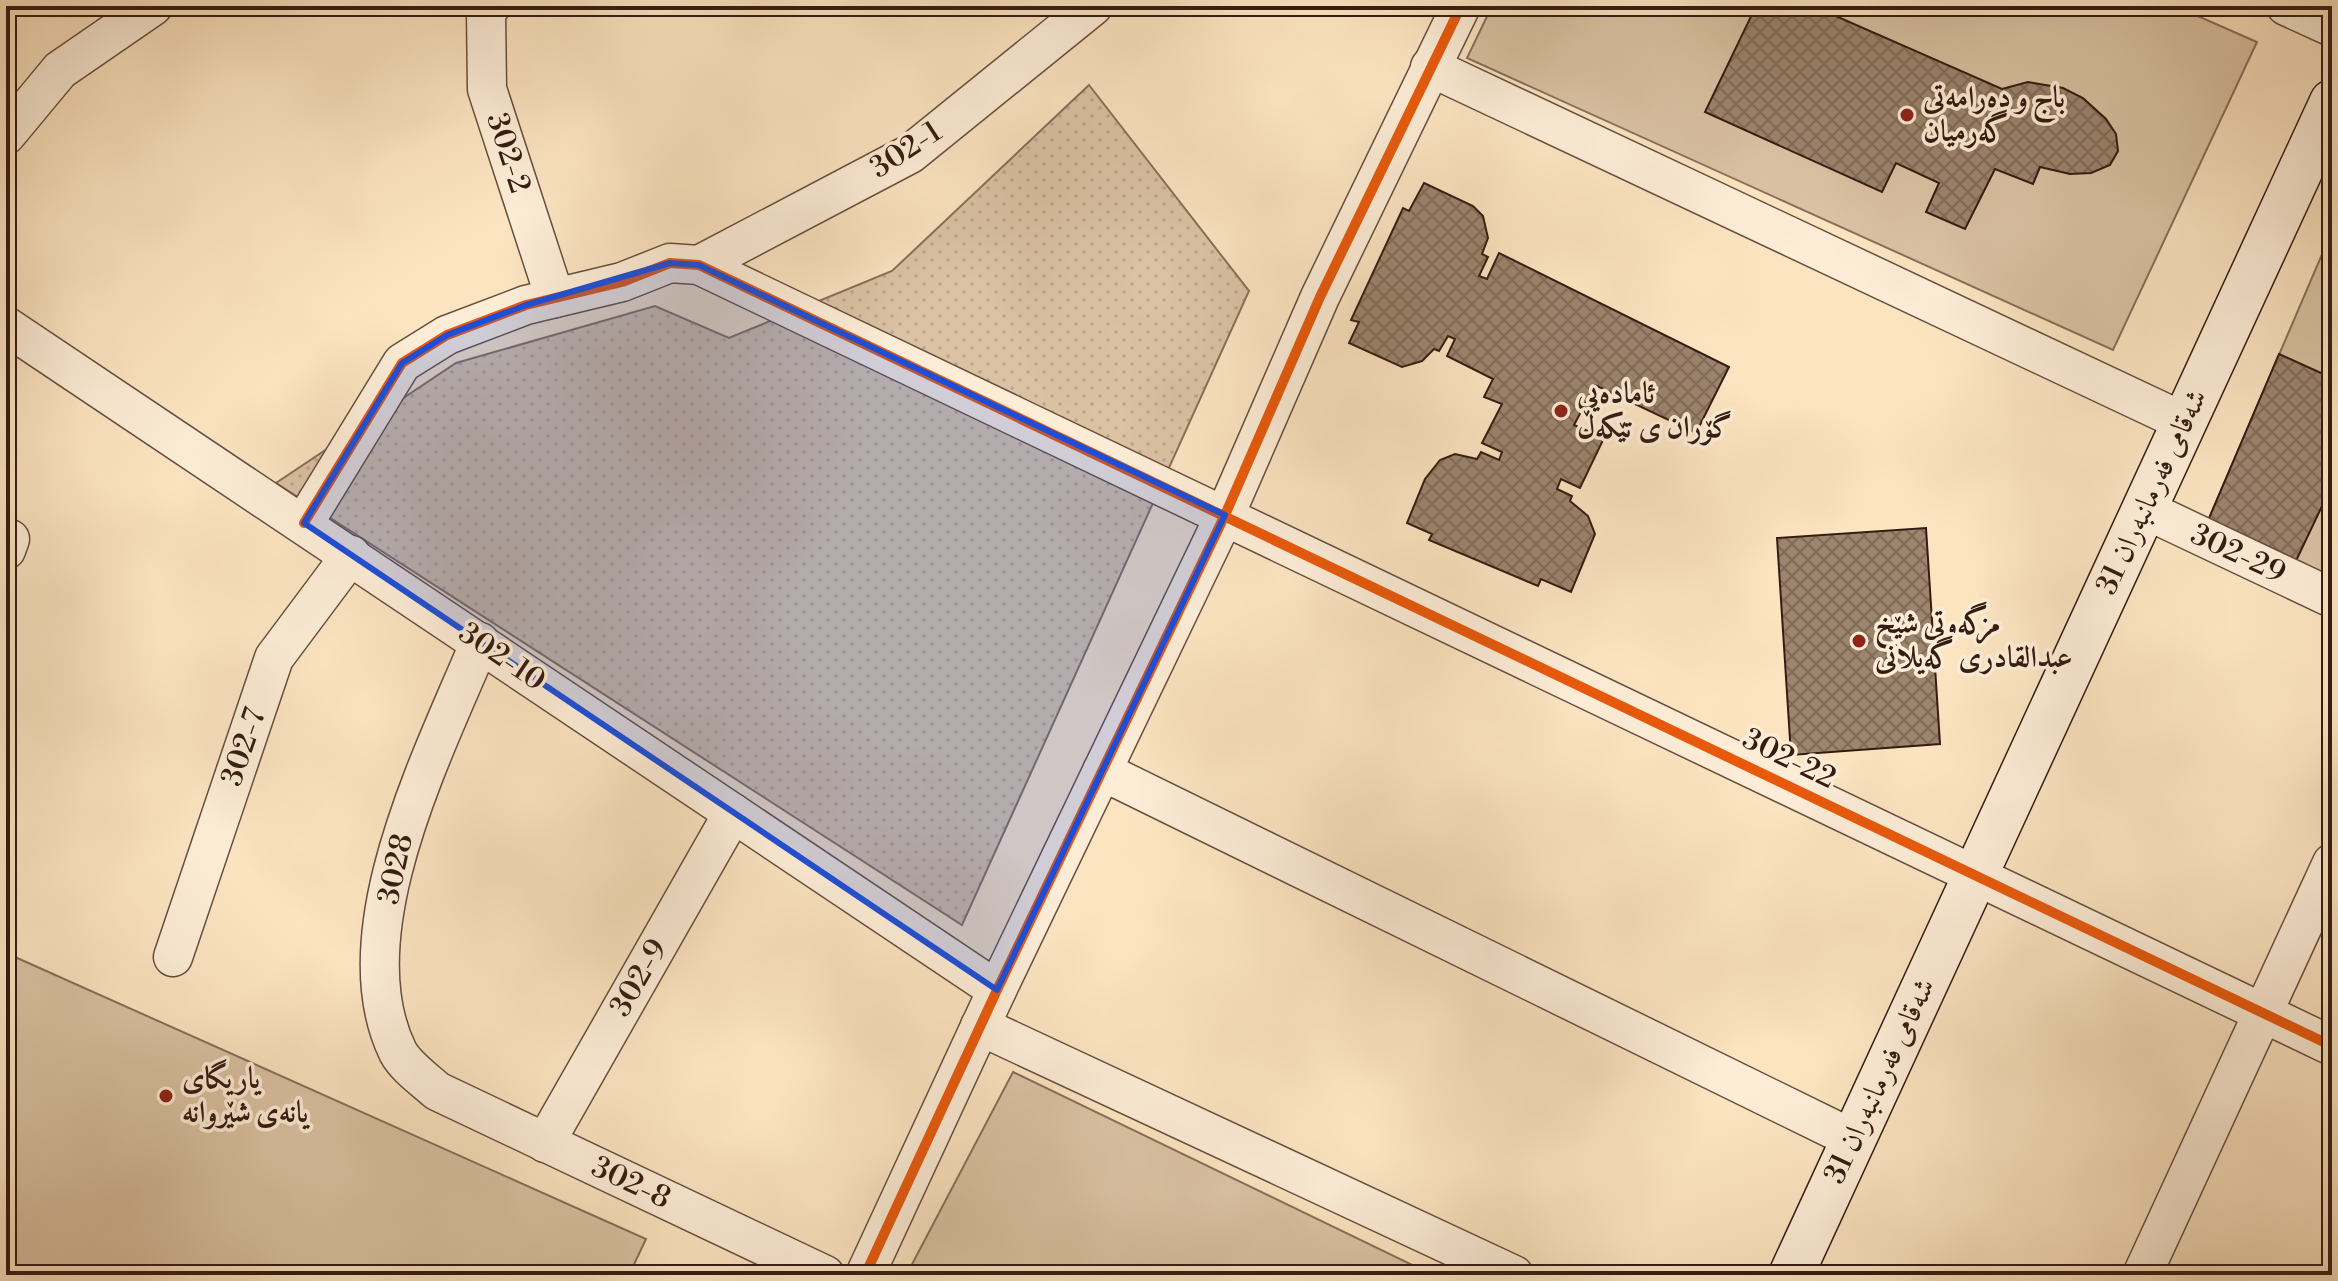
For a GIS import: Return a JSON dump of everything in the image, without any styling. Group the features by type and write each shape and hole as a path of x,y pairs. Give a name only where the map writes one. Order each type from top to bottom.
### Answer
{"main road":[{"name":"شەقامی فەرمانبەران 31","path":"1791,1275 2184,422 2328,120"}],"street":[{"path":"6,135 60,70 153,6"},
{"name":"302-2","path":"491,6 486,12 487,89 555,298"},
{"name":"302-1","path":"699,265 910,154 1093,6"},
{"path":"865,1275 997,990 1225,515 1320,297 1461,6"},
{"path":"2286,6 2332,27"},
{"path":"1430,67 2184,422"},
{"path":"304,523 402,363 447,335 555,298 622,282 670,263 699,265"},
{"name":"302-22","path":"699,265 2332,1046"},
{"name":"302-10","path":"6,326 997,990"},
{"name":"302-29","path":"2144,509 2332,598"},
{"path":"6,539 10,539 6,550"},
{"name":"302-7","path":"173,957 274,658 351,555"},
{"name":"3028","path":"437,1091 400,1056 384,1018 380,946 401,832 480,642"},
{"path":"1102,771 1853,1139"},
{"name":"302-9","path":"545,1143 733,813"},
{"path":"2142,1275 2332,863"},
{"path":"980,1026 1514,1275"},
{"name":"302-8","path":"437,1091 825,1275"}],"highlighted area":[{"path":"670,263 699,265 1225,515 997,990 304,523 402,363 447,335 526,305"}],"shaded area":[{"path":"1492,6 2175,6 2257,42 2113,350 1467,58"},
{"path":"1089,85 1249,291 962,925 276,483 456,363 655,306 729,338 892,271"},
{"path":"2332,231 2332,580 2207,523"},
{"name":"یاریگای یانەی شێروانە","path":"6,953 646,1239 629,1275 6,1275"},
{"path":"1013,1072 1433,1275 920,1275 909,1270"}],"building":[{"name":"باج و دەرامەتی گەرمیان","path":"1756,6 1813,6 2002,89 2028,82 2063,88 2083,98 2106,119 2116,134 2118,151 2110,165 2091,173 2070,174 2040,167 2033,184 1995,169 1965,229 1926,212 1939,183 1896,163 1882,192 1705,112"},
{"path":"1424,183 1473,206 1483,216 1488,238 1482,254 1488,257 1479,276 1487,279 1499,253 1729,367 1696,433 1595,385 1574,425 1604,438 1580,488 1561,479 1557,489 1572,496 1570,501 1588,516 1595,534 1571,592 1541,579 1538,586 1429,540 1432,534 1407,523 1425,479 1440,460 1455,454 1477,459 1481,452 1499,460 1502,452 1482,443 1502,404 1484,397 1493,379 1447,356 1455,339 1448,336 1439,351 1434,349 1422,361 1402,367 1349,343 1359,322 1351,320 1403,208 1409,211"},
{"path":"2279,354 2332,378 2332,485 2295,563 2207,523"},
{"name":"مزگەوتی شێخ عبدالقادری گەیلانی","path":"1926,528 1940,744 1791,755 1777,538"}],"cycle path":[{"path":"865,1275 997,990 1225,515 1320,297 1461,6"},
{"path":"304,523 402,363 447,335 526,305 622,282 670,263 699,265 2332,1046"}],"place":[{"name":"باج و دەرامەتی گەرمیان","path":"1907,115"},
{"name":"ئامادەیی گۆران ی تێکەڵ","path":"1561,411"},
{"name":"مزگەوتی شێخ عبدالقادری گەیلانی","path":"1859,641"},
{"name":"یاریگای یانەی شێروانە","path":"166,1096"}]}
